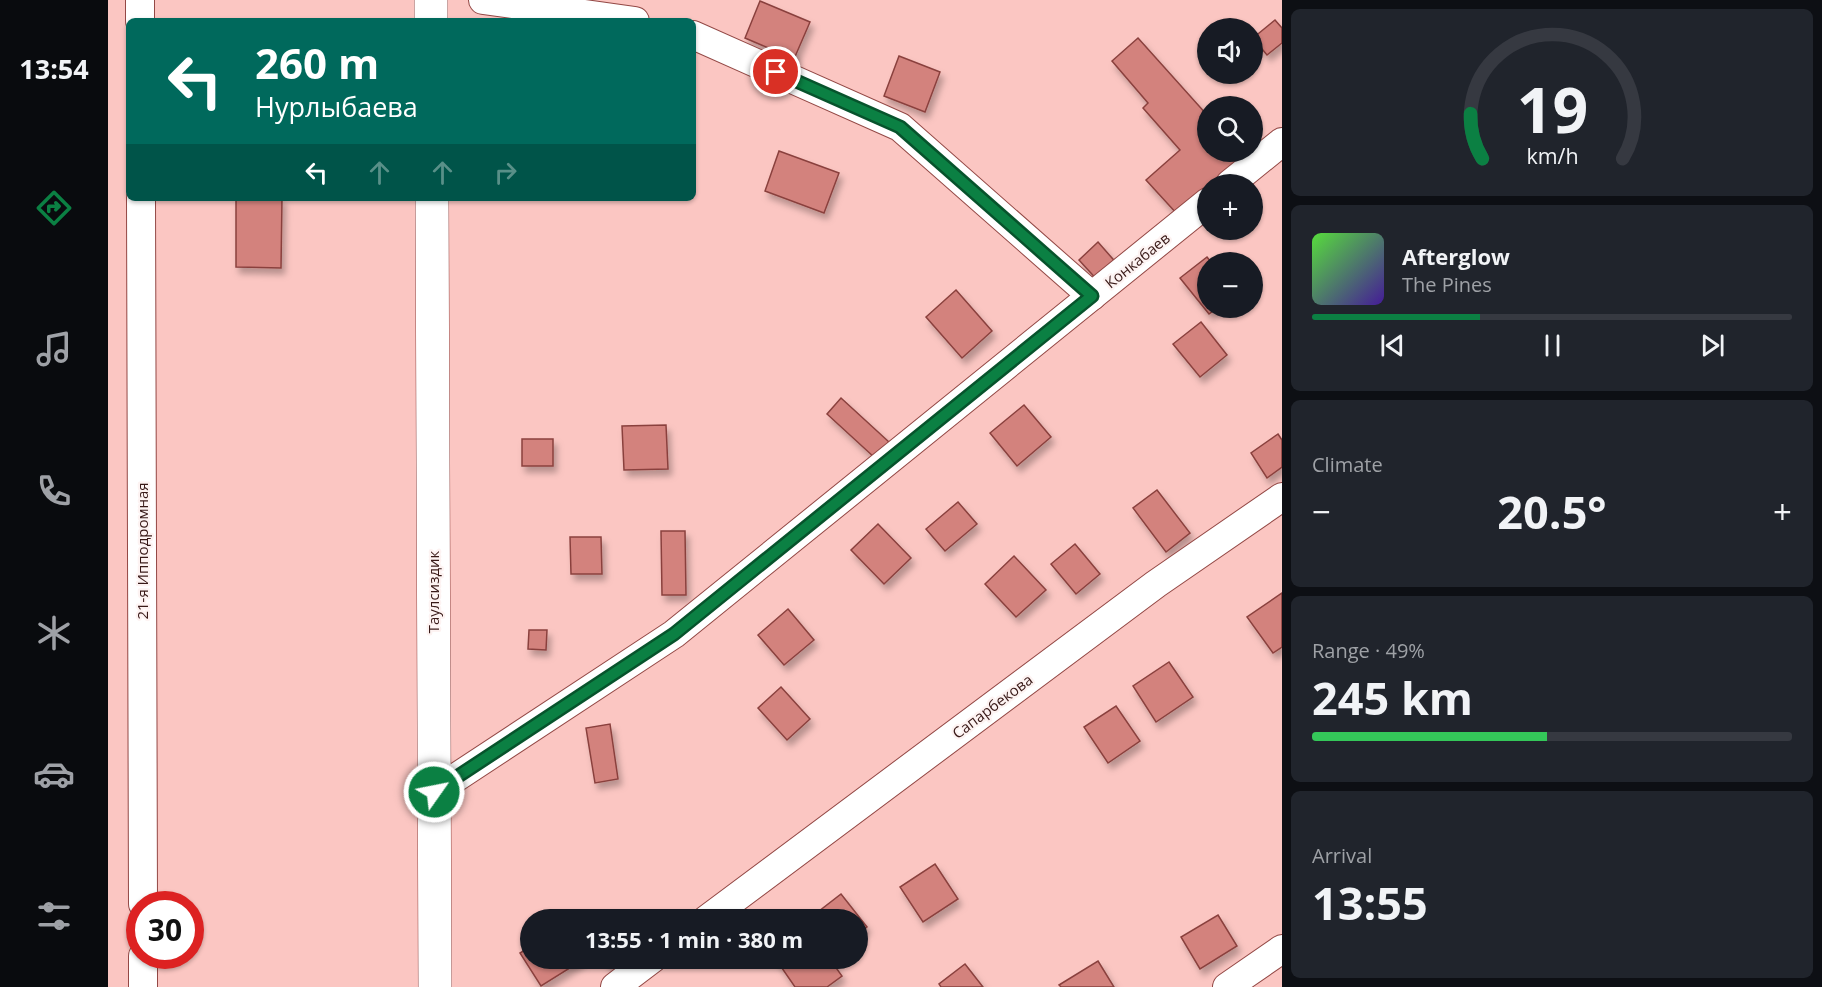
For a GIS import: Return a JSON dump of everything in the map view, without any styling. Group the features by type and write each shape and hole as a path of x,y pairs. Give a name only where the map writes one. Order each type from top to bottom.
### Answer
{"main road":[{"path":"431,0 431,18"},
{"name":"Таулсиздик","path":"432,201 435,987"}],"street":[{"path":"140,0 140,18"},
{"path":"483,0 613,18"},
{"path":"696,36 900,127 1092,296"},
{"path":"1242,174 1282,142"},
{"name":"21-я Ипподромная","path":"141,201 143,891"},
{"name":"Конкабаев","path":"434,792 674,634 1197,211"},
{"name":"Сапарбекова","path":"721,909 1156,584 1282,497"},
{"path":"1227,987 1282,949"},
{"path":"143,969 143,987"},
{"path":"615,987 639,969"}],"building":[{"path":"760,1 810,22 794,59 745,38"},
{"path":"1275,20 1282,28 1282,43 1267,55 1263,50 1263,30"},
{"path":"1138,38 1197,104 1197,162 1236,162 1223,174 1197,174 1197,199 1178,215 1146,180 1180,150 1143,108 1148,103 1112,61"},
{"path":"899,56 940,72 925,112 884,96"},
{"path":"779,151 839,173 824,213 765,191"},
{"path":"236,201 282,201 281,268 236,267"},
{"path":"1098,242 1119,266 1100,283 1079,260"},
{"path":"1197,265 1197,299 1180,278"},
{"path":"956,290 992,331 962,358 926,317"},
{"path":"1201,322 1227,355 1200,377 1173,344"},
{"path":"841,398 889,442 875,458 827,414"},
{"path":"1024,405 1051,437 1017,466 990,433"},
{"path":"666,425 668,469 624,470 622,426"},
{"path":"1278,434 1282,440 1282,467 1267,478 1251,453"},
{"path":"522,439 553,439 553,466 522,466"},
{"path":"1157,490 1190,533 1166,552 1133,508"},
{"path":"958,502 977,524 945,551 926,529"},
{"path":"878,524 911,558 884,584 851,550"},
{"path":"661,531 685,531 686,595 662,595"},
{"path":"570,537 601,537 602,574 571,574"},
{"path":"1075,544 1100,574 1076,594 1051,564"},
{"path":"1014,556 1046,590 1016,617 985,584"},
{"path":"1282,593 1282,647 1273,653 1247,617"},
{"path":"788,609 814,640 784,665 758,635"},
{"path":"529,630 547,630 546,650 528,649"},
{"path":"1169,662 1193,697 1156,722 1133,686"},
{"path":"781,687 810,719 787,740 758,708"},
{"path":"1116,706 1140,741 1108,763 1084,727"},
{"path":"610,724 618,779 595,783 586,728"},
{"path":"935,864 958,899 923,922 900,887"},
{"path":"841,894 853,909 822,909"},
{"path":"1218,915 1237,946 1200,969 1181,937"},
{"path":"1098,961 1114,987 1061,987 1059,985"},
{"path":"965,964 983,987 941,987 939,984"},
{"path":"530,969 568,969 541,986"},
{"path":"783,969 837,969 842,976 827,987 795,987"}],"route":[{"path":"434,792 674,634 1092,296 900,127 776,72"}]}
